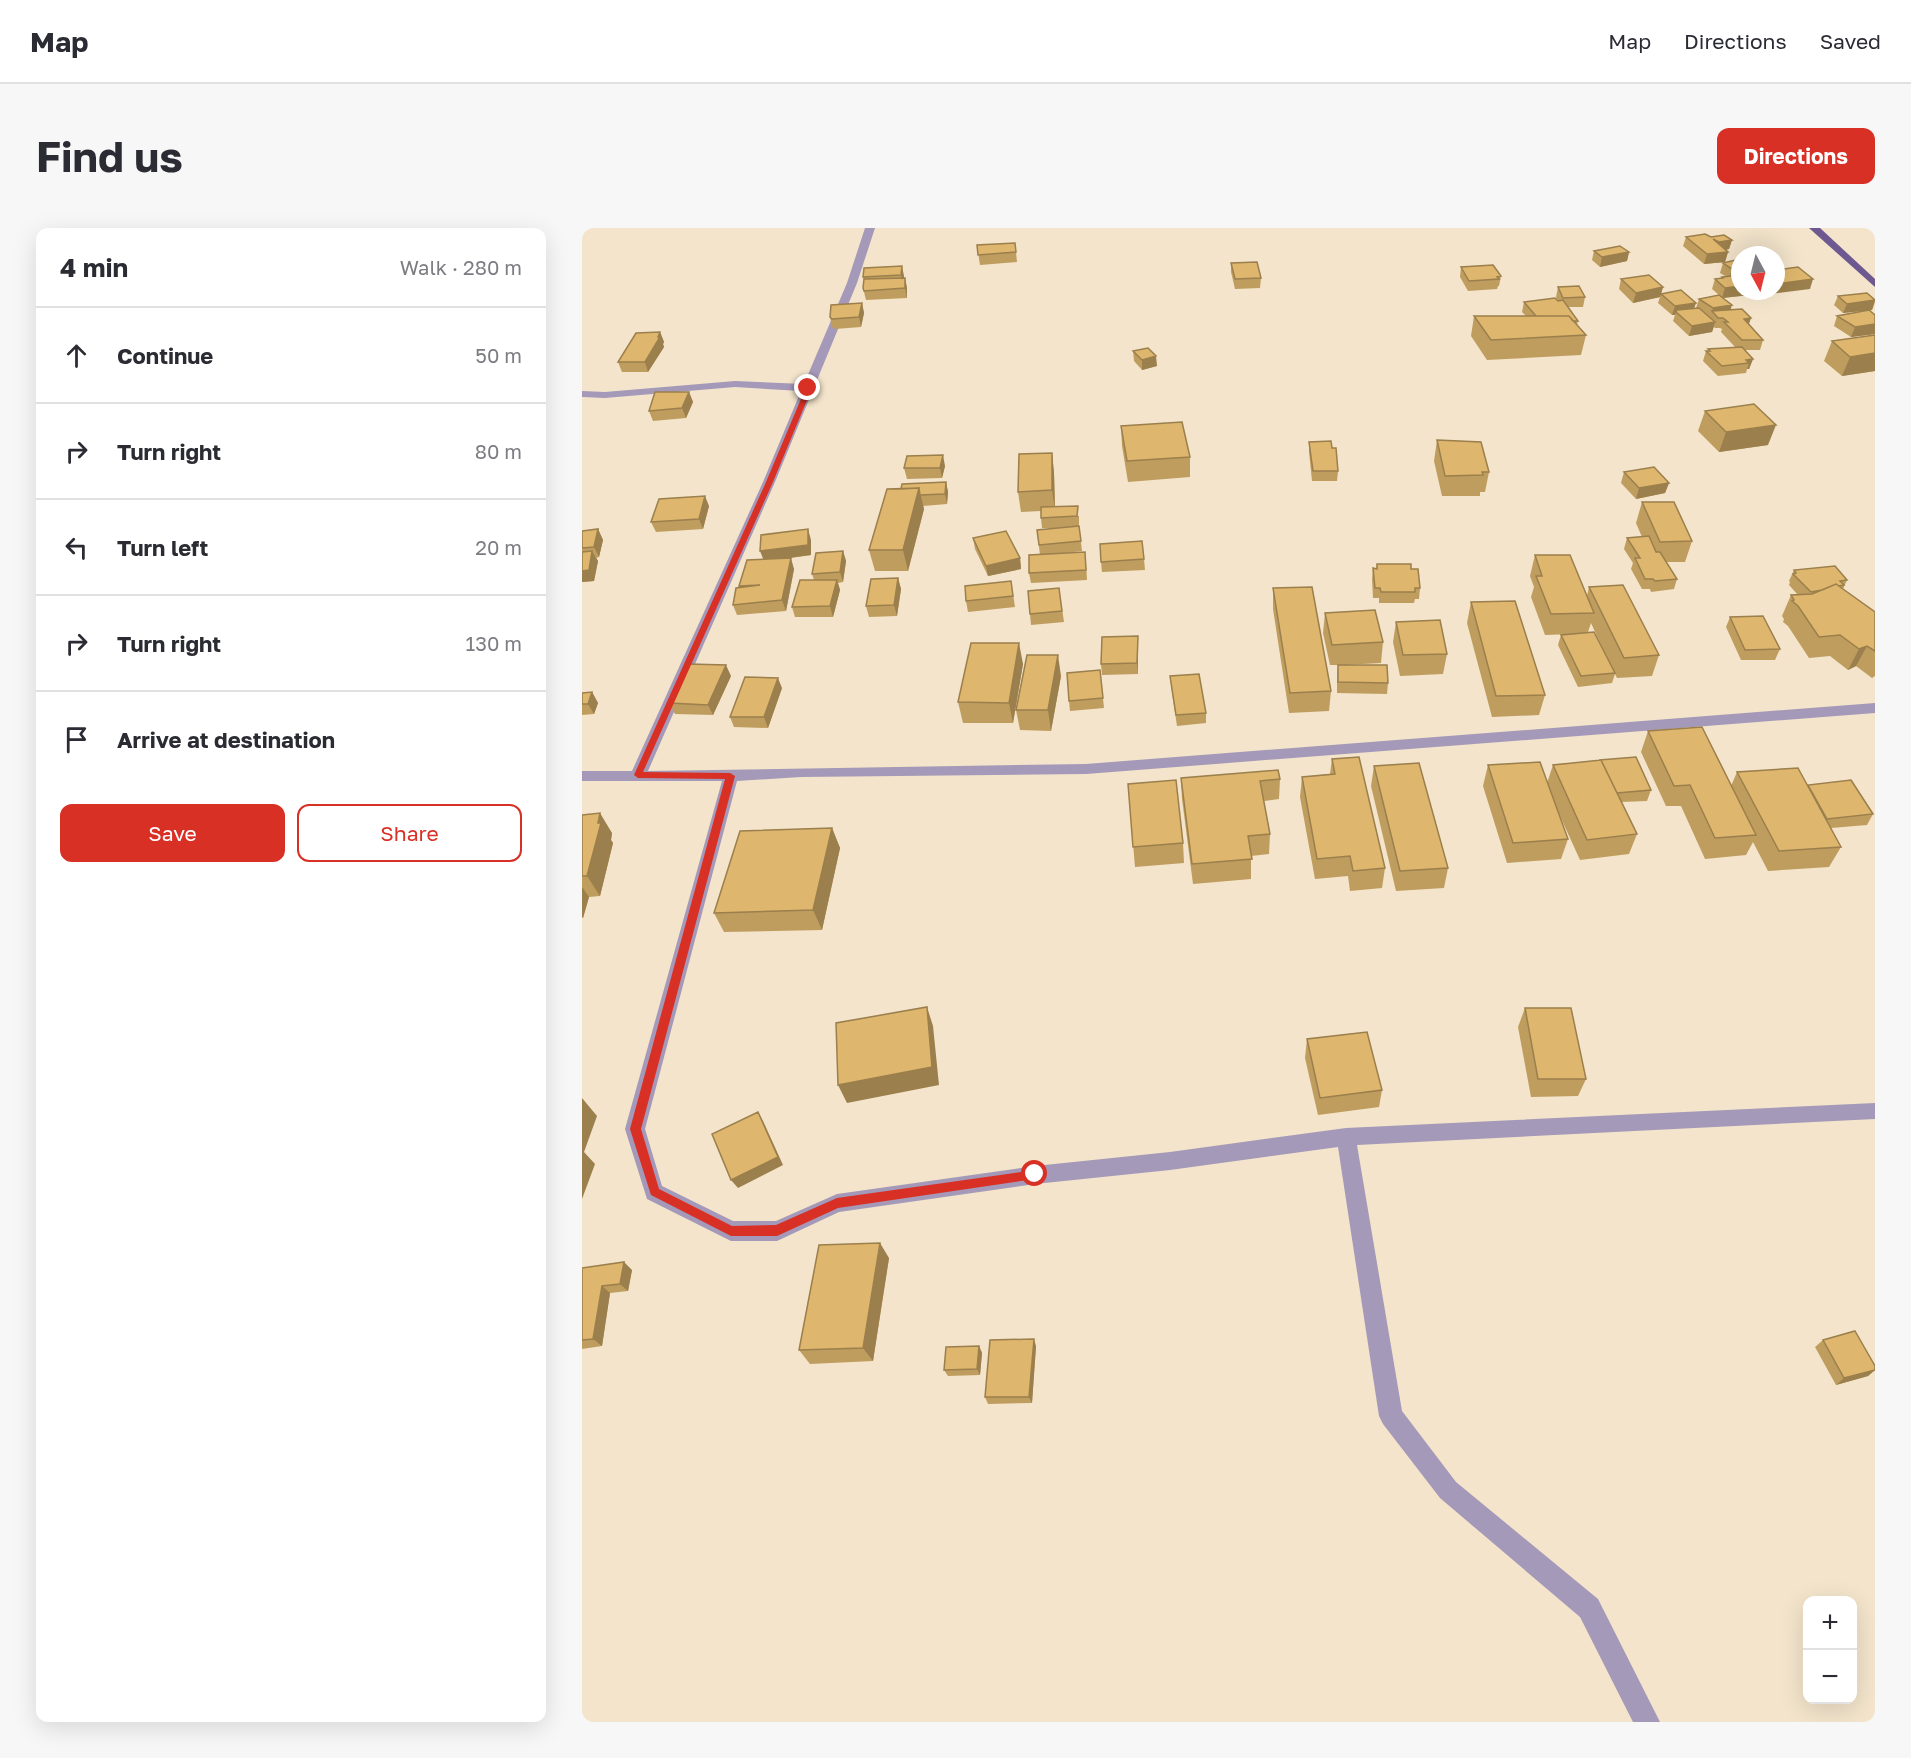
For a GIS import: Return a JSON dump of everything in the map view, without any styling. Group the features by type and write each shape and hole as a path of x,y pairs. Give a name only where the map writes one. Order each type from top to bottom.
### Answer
{"main road":[{"path":"1814,228 1875,284"}],"street":[{"path":"638,775 769,482 852,283 870,228"},
{"path":"582,394 604,395 735,384 808,388"},
{"path":"582,776 730,776 801,772 1086,769 1875,708"},
{"path":"730,776 635,1129 654,1192 731,1231 777,1231 837,1203 1035,1174 1170,1161 1346,1137 1875,1111"},
{"path":"1346,1137 1391,1416 1448,1490 1589,1608 1647,1722"}],"building":[{"path":"1705,234 1711,237 1724,235 1732,240 1719,242 1713,239 1728,252 1707,254 1686,237"},
{"path":"1015,243 1016,252 978,255 977,245"},
{"path":"1620,246 1629,252 1602,257 1594,251"},
{"path":"1731,261 1731,268 1723,263"},
{"path":"1257,262 1261,278 1235,279 1231,263"},
{"path":"1493,265 1501,276 1497,277 1499,279 1469,281 1461,267"},
{"path":"902,266 901,275 863,277 864,268"},
{"path":"1798,267 1813,279 1785,283 1785,269"},
{"path":"1649,275 1663,287 1636,293 1621,279"},
{"path":"1731,276 1731,287 1725,288 1715,279"},
{"path":"905,278 905,288 864,291 863,288 864,279"},
{"path":"1579,286 1585,297 1563,298 1558,287"},
{"path":"1681,290 1696,303 1675,306 1661,294"},
{"path":"1867,293 1875,300 1847,304 1838,296"},
{"path":"1719,295 1732,305 1713,308 1699,299"},
{"path":"1555,298 1558,301 1563,300 1578,321 1573,321 1569,316 1536,316 1524,302"},
{"path":"862,303 859,317 832,319 830,317 831,305"},
{"path":"1699,308 1715,322 1692,326 1676,312 1677,310"},
{"path":"1742,309 1751,318 1744,319 1763,340 1742,340 1724,322 1728,322 1723,318 1718,318 1712,311"},
{"path":"1869,310 1875,315 1875,324 1855,327 1837,316"},
{"path":"1474,316 1569,316 1586,335 1491,340"},
{"path":"660,332 658,337 660,337 645,362 618,362 636,333"},
{"path":"1875,335 1875,353 1850,357 1832,341"},
{"path":"1742,347 1753,359 1746,360 1749,363 1722,366 1706,351 1710,351 1708,349"},
{"path":"1148,348 1156,356 1142,360 1133,351"},
{"path":"655,392 689,392 682,408 649,411"},
{"path":"1754,404 1776,425 1726,432 1705,411"},
{"path":"1182,422 1190,457 1127,461 1121,426"},
{"path":"1437,440 1481,442 1489,472 1482,472 1483,475 1445,476"},
{"path":"1331,441 1332,448 1336,448 1338,471 1313,471 1309,442"},
{"path":"1052,453 1052,490 1018,492 1019,454"},
{"path":"943,455 940,468 904,468 907,456"},
{"path":"1654,467 1669,483 1639,488 1624,472"},
{"path":"946,482 945,494 920,495 919,488 901,489 902,484"},
{"path":"919,488 903,550 869,550 887,489"},
{"path":"705,496 699,519 651,522 659,499"},
{"path":"1642,502 1674,502 1692,541 1660,542"},
{"path":"1078,506 1077,516 1041,518 1041,507"},
{"path":"1079,526 1081,541 1039,545 1037,530"},
{"path":"598,529 594,547 582,548 582,531"},
{"path":"808,529 808,545 760,551 761,535"},
{"path":"1006,531 1020,558 986,566 973,538"},
{"path":"1649,536 1656,552 1660,552 1677,579 1655,581 1645,579 1635,558 1640,558 1627,538"},
{"path":"1142,541 1144,559 1101,562 1100,544"},
{"path":"592,551 589,570 582,571 582,552"},
{"path":"843,551 840,572 812,574 816,553"},
{"path":"1085,552 1086,570 1029,573 1029,555"},
{"path":"1535,555 1570,555 1594,613 1551,614 1536,576 1542,576"},
{"path":"791,558 782,600 733,605 736,588 760,585 739,586 747,560"},
{"path":"1377,564 1411,564 1411,569 1418,569 1420,588 1415,588 1415,592 1381,592 1380,588 1375,588 1373,568 1377,569"},
{"path":"1835,566 1847,580 1840,581 1844,585 1836,584 1822,590 1811,592 1793,574 1796,573 1794,570"},
{"path":"898,578 894,605 866,606 871,579"},
{"path":"800,580 837,580 830,606 792,607"},
{"path":"1011,581 1013,596 966,601 965,586"},
{"path":"1836,584 1875,612 1875,651 1867,646 1859,649 1840,635 1819,637 1798,606 1792,601 1794,600 1791,595 1812,594"},
{"path":"1623,585 1659,655 1624,658 1589,587"},
{"path":"1312,587 1331,691 1290,693 1273,588"},
{"path":"1059,588 1062,611 1030,614 1028,591"},
{"path":"1515,601 1545,695 1496,696 1471,602"},
{"path":"1375,610 1383,642 1332,645 1325,613"},
{"path":"1763,616 1780,649 1745,650 1730,617"},
{"path":"1440,620 1447,654 1403,655 1396,622"},
{"path":"1594,632 1615,673 1581,676 1561,635"},
{"path":"1138,636 1137,663 1101,664 1102,637"},
{"path":"971,643 1019,643 1009,703 958,702"},
{"path":"1027,655 1058,655 1048,710 1016,710"},
{"path":"689,664 726,665 708,705 669,703"},
{"path":"1338,665 1387,665 1388,683 1338,682"},
{"path":"1100,670 1103,698 1069,701 1067,673"},
{"path":"1199,674 1206,713 1176,715 1170,676"},
{"path":"745,677 778,678 764,717 730,717"},
{"path":"592,692 588,704 582,704 582,693"},
{"path":"1702,727 1756,835 1715,838 1690,785 1674,786 1648,731"},
{"path":"1359,757 1385,868 1353,871 1350,856 1317,859 1302,777 1335,774 1332,759"},
{"path":"1636,757 1651,790 1617,793 1599,760"},
{"path":"1601,760 1637,834 1587,840 1553,765"},
{"path":"1540,762 1568,839 1513,843 1488,765"},
{"path":"1419,763 1448,868 1400,871 1374,766"},
{"path":"1798,768 1841,847 1779,851 1737,772"},
{"path":"1278,770 1280,779 1260,781 1270,834 1248,836 1252,859 1192,864 1181,778"},
{"path":"1176,780 1183,843 1133,847 1128,784"},
{"path":"1851,780 1873,814 1827,819 1808,785"},
{"path":"600,813 598,823 601,823 587,876 582,876 582,815"},
{"path":"832,828 813,910 714,913 740,831"},
{"path":"927,1007 932,1067 838,1085 836,1023"},
{"path":"1525,1008 1571,1008 1586,1079 1538,1079"},
{"path":"1367,1032 1382,1090 1320,1098 1307,1039"},
{"path":"758,1112 778,1157 731,1180 712,1134"},
{"path":"880,1243 863,1348 799,1350 819,1245"},
{"path":"624,1262 620,1284 602,1286 593,1339 582,1340 582,1268"},
{"path":"1855,1331 1875,1366 1875,1370 1844,1378 1823,1340"},
{"path":"1034,1339 1029,1397 985,1397 990,1340"},
{"path":"979,1346 977,1369 944,1370 946,1347"}],"route":[{"path":"808,388 769,482 638,775 730,776 635,1129 654,1192 731,1231 777,1231 837,1203 1035,1174"}]}
